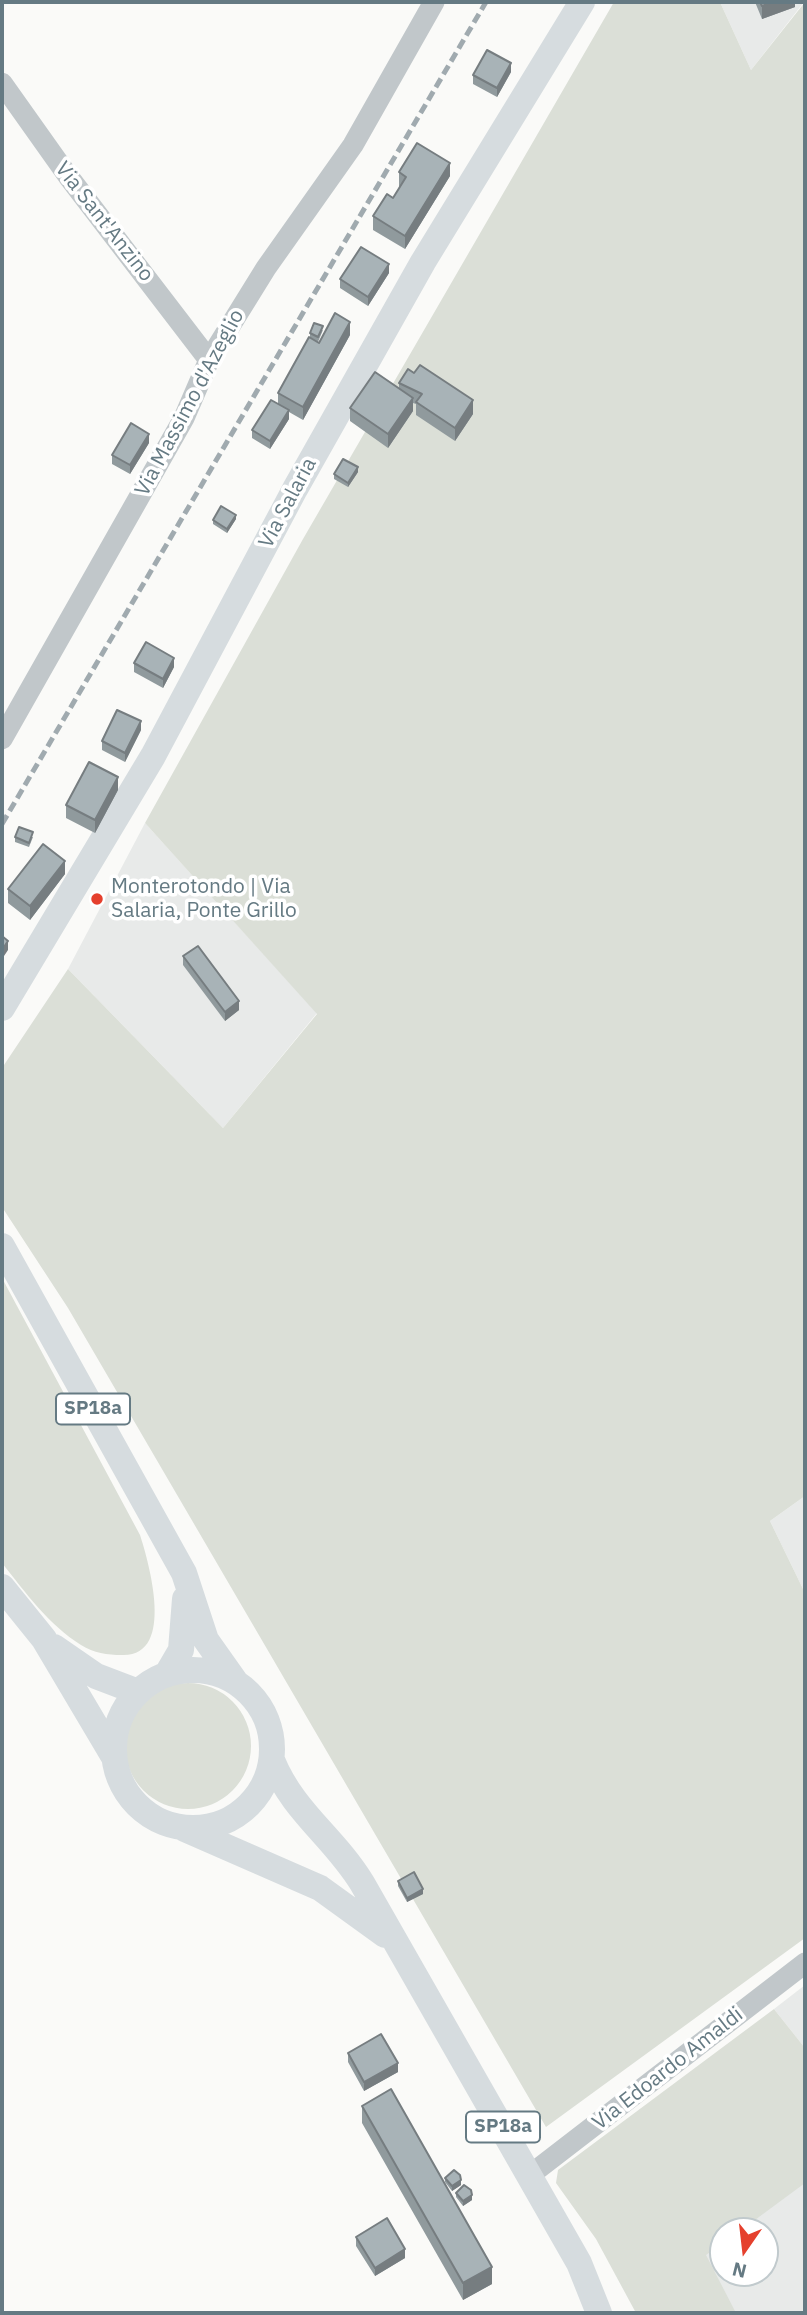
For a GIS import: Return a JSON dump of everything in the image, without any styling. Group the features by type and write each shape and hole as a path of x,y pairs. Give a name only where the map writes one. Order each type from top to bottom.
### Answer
{"main road":[{"name":"Via Salaria","path":"2,1008 153,757 295,489 423,261 582,2"},
{"name":"SP18a","path":"2,1246 184,1573 202,1632 236,1682"},
{"name":"SP18a","path":"167,1674 175,1663 183,1637 184,1573"},
{"path":"2,1587 44,1639 114,1757 121,1783 137,1805 159,1821 185,1829 209,1827 232,1819 252,1804 265,1784 272,1760 272,1738 266,1716 254,1697 236,1682 214,1673 190,1670 167,1674 138,1692 123,1711 115,1733 114,1757"},
{"path":"44,1639 90,1672 138,1692"},
{"name":"SP18a","path":"272,1760 281,1783 295,1805 354,1869 579,2263 599,2313"},
{"name":"SP18a","path":"185,1829 320,1888 347,1905 397,1945"}],"street":[{"name":"Via Massimo d'Azeglio","path":"2,739 184,418 209,360 266,268 353,145 434,2"},
{"name":"Via Sant'Anzino","path":"2,83 68,176 209,360"},
{"name":"Via Edoardo Amaldi","path":"530,2175 805,1963"}],"shaded area":[{"path":"614,2 720,2 751,70 805,2 805,1496 770,1521 805,1593 805,1938 546,2127 68,1308 2,1207 2,1068 68,969 223,1128 317,1014 145,823 303,539"},
{"path":"720,2 804,2 751,70"},
{"path":"145,823 317,1013 223,1128 68,969"},
{"path":"2,1278 140,1535 149,1566 155,1606 154,1625 149,1641 139,1652 111,1655 81,1645 48,1618 2,1563"},
{"path":"805,1496 805,1593 770,1521"},
{"path":"188,1683 212,1688 232,1702 246,1722 251,1746 246,1770 232,1790 212,1804 188,1809 164,1804 144,1790 130,1770 125,1746 130,1722 144,1702 164,1688"},
{"path":"805,1985 805,2048 774,2009"},
{"path":"774,2009 805,2048 805,2183 759,2217 709,2217 709,2253 706,2255 709,2261 709,2287 723,2287 736,2313 636,2313 596,2239 556,2183 558,2170"},
{"path":"805,2089 805,2313 636,2313"}],"building":[{"path":"487,50 511,63 497,88 473,75"},
{"path":"417,143 450,163 405,236 373,216 387,194 393,198 406,177 399,172"},
{"path":"361,247 389,264 368,297 340,279"},
{"path":"335,313 350,322 303,407 278,393 309,337 319,343"},
{"path":"314,323 323,326 318,337 310,333"},
{"path":"420,365 473,400 455,428 416,402 422,394 399,383 408,369 414,373"},
{"path":"375,372 413,398 388,434 350,408"},
{"path":"271,400 289,410 270,441 252,430"},
{"path":"131,423 149,434 130,465 112,455"},
{"path":"343,459 358,467 348,483 334,474"},
{"path":"221,506 236,515 227,529 213,520"},
{"path":"146,642 174,658 163,679 134,663"},
{"path":"117,710 141,721 125,753 102,741"},
{"path":"89,762 118,777 95,820 66,805"},
{"path":"19,827 33,832 29,843 15,837"},
{"path":"43,844 65,861 30,906 8,889"},
{"path":"2,936 8,941 2,950"},
{"path":"198,946 239,1001 225,1012 183,956"},
{"path":"414,1872 423,1889 407,1898 398,1881"},
{"path":"381,2034 398,2063 364,2082 348,2053"},
{"path":"391,2089 492,2267 463,2283 362,2106"},
{"path":"454,2170 461,2180 452,2186 445,2178"},
{"path":"464,2185 471,2190 472,2195 463,2201 456,2193"},
{"path":"387,2218 405,2249 375,2268 356,2237"}],"railway":[{"path":"2,824 486,2"}],"place":[{"name":"Monterotondo | Via Salaria, Ponte Grillo","path":"97,899"}]}
